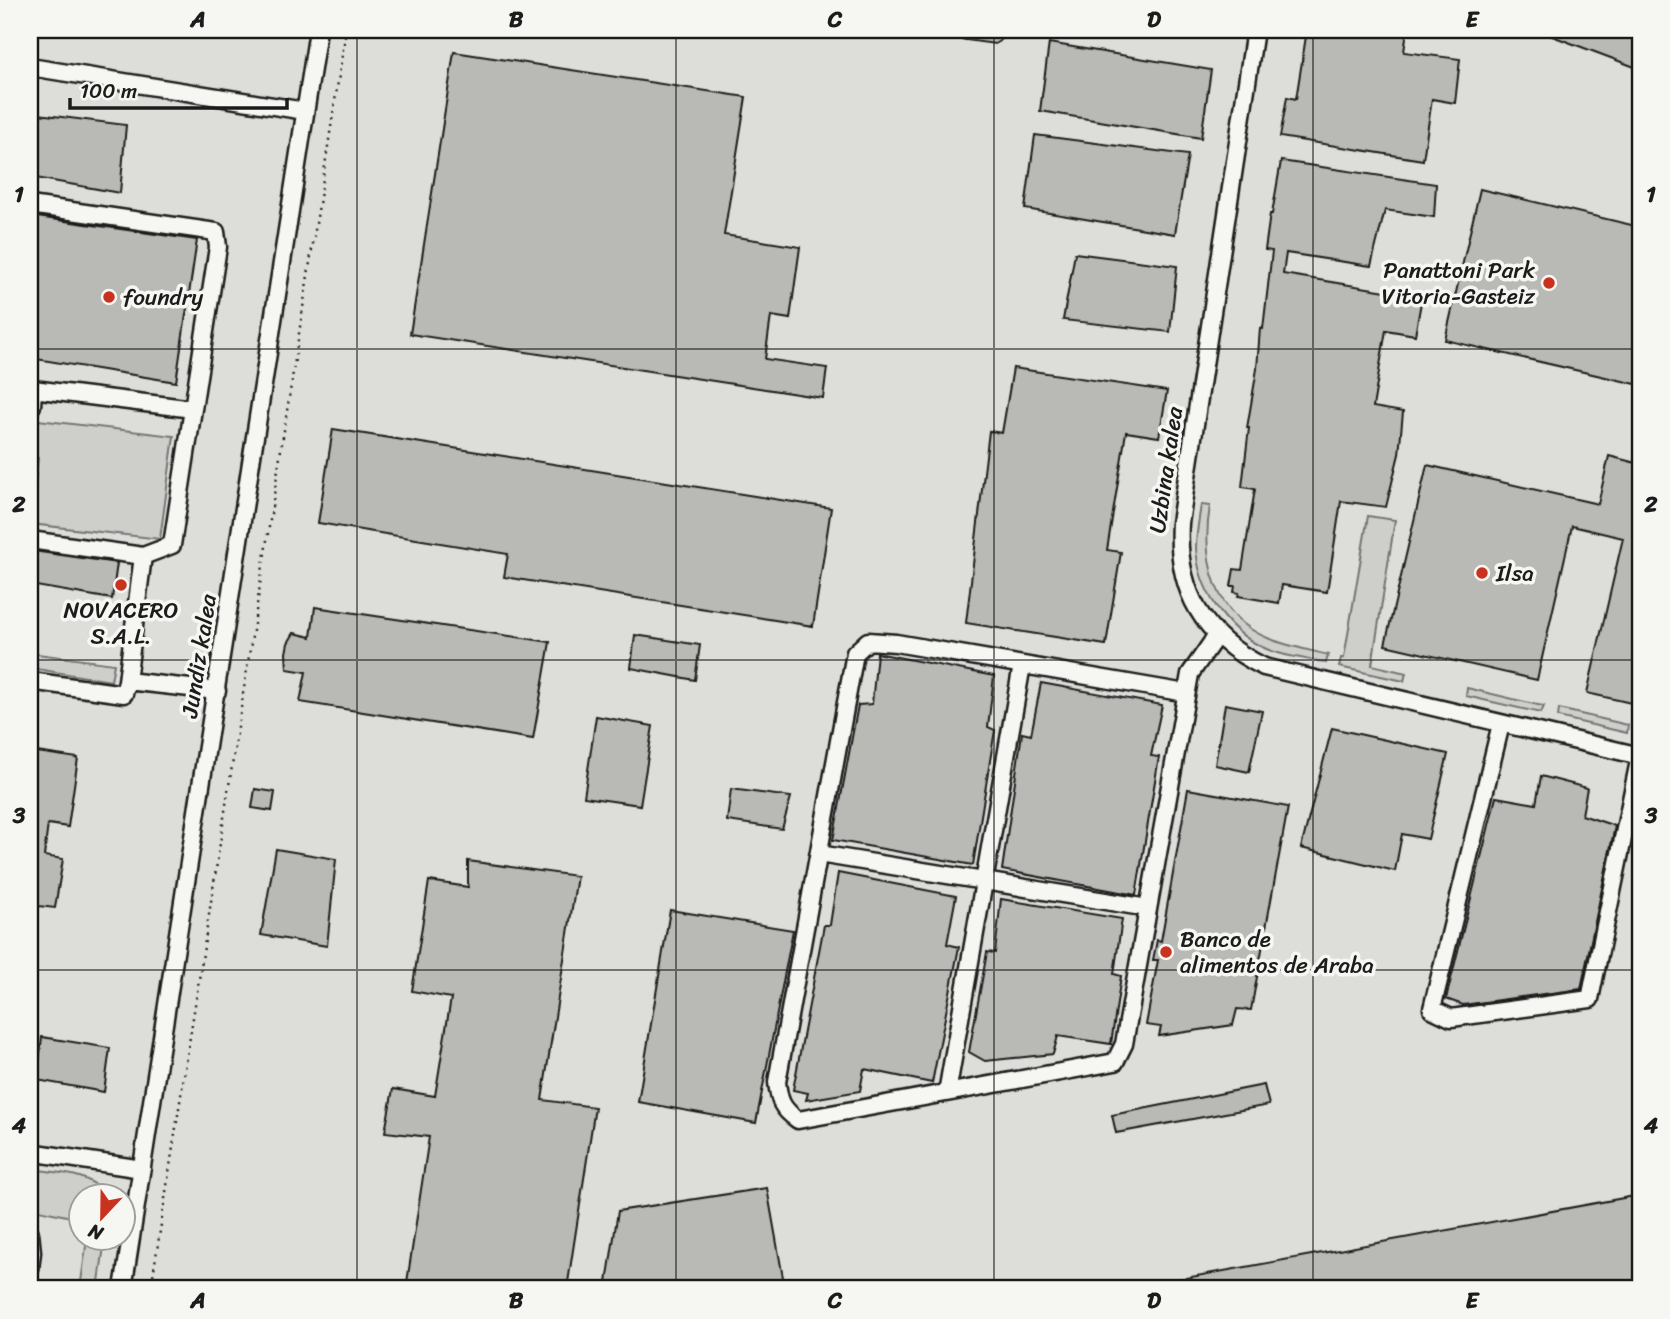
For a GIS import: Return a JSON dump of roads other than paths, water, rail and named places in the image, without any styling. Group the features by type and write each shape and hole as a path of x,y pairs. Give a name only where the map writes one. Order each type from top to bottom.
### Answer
{"street":[{"name":"Jundiz kalea","path":"123,1289 318,30"},
{"name":"Uzbina kalea","path":"1255,30 1180,523 1180,564 1202,618 1217,635 1247,659 1264,667 1640,756"},
{"path":"30,68 305,111"},
{"path":"30,205 216,232 219,247 172,545 143,556 30,540"},
{"path":"30,406 33,407 33,389 193,409"},
{"path":"30,681 124,694 143,556"},
{"path":"1186,693 896,643 868,640 855,653 778,1082 779,1100 785,1111 798,1120 1115,1062 1124,1044 1190,674 1217,635"},
{"path":"947,1093 1022,665"},
{"path":"127,681 217,691"},
{"path":"1501,723 1432,1009 1451,1017 1590,999 1640,756"},
{"path":"819,853 1148,908"},
{"path":"30,1152 142,1169"},
{"path":"30,1233 30,1269"}],"place":[{"name":"Panattoni Park Vitoria-Gasteiz","path":"1549,283"},
{"name":"foundry","path":"109,297"},
{"name":"Ilsa","path":"1482,573"},
{"name":"NOVACERO S.A.L.","path":"121,585"},
{"name":"Banco de alimentos de Araba","path":"1166,952"}]}
